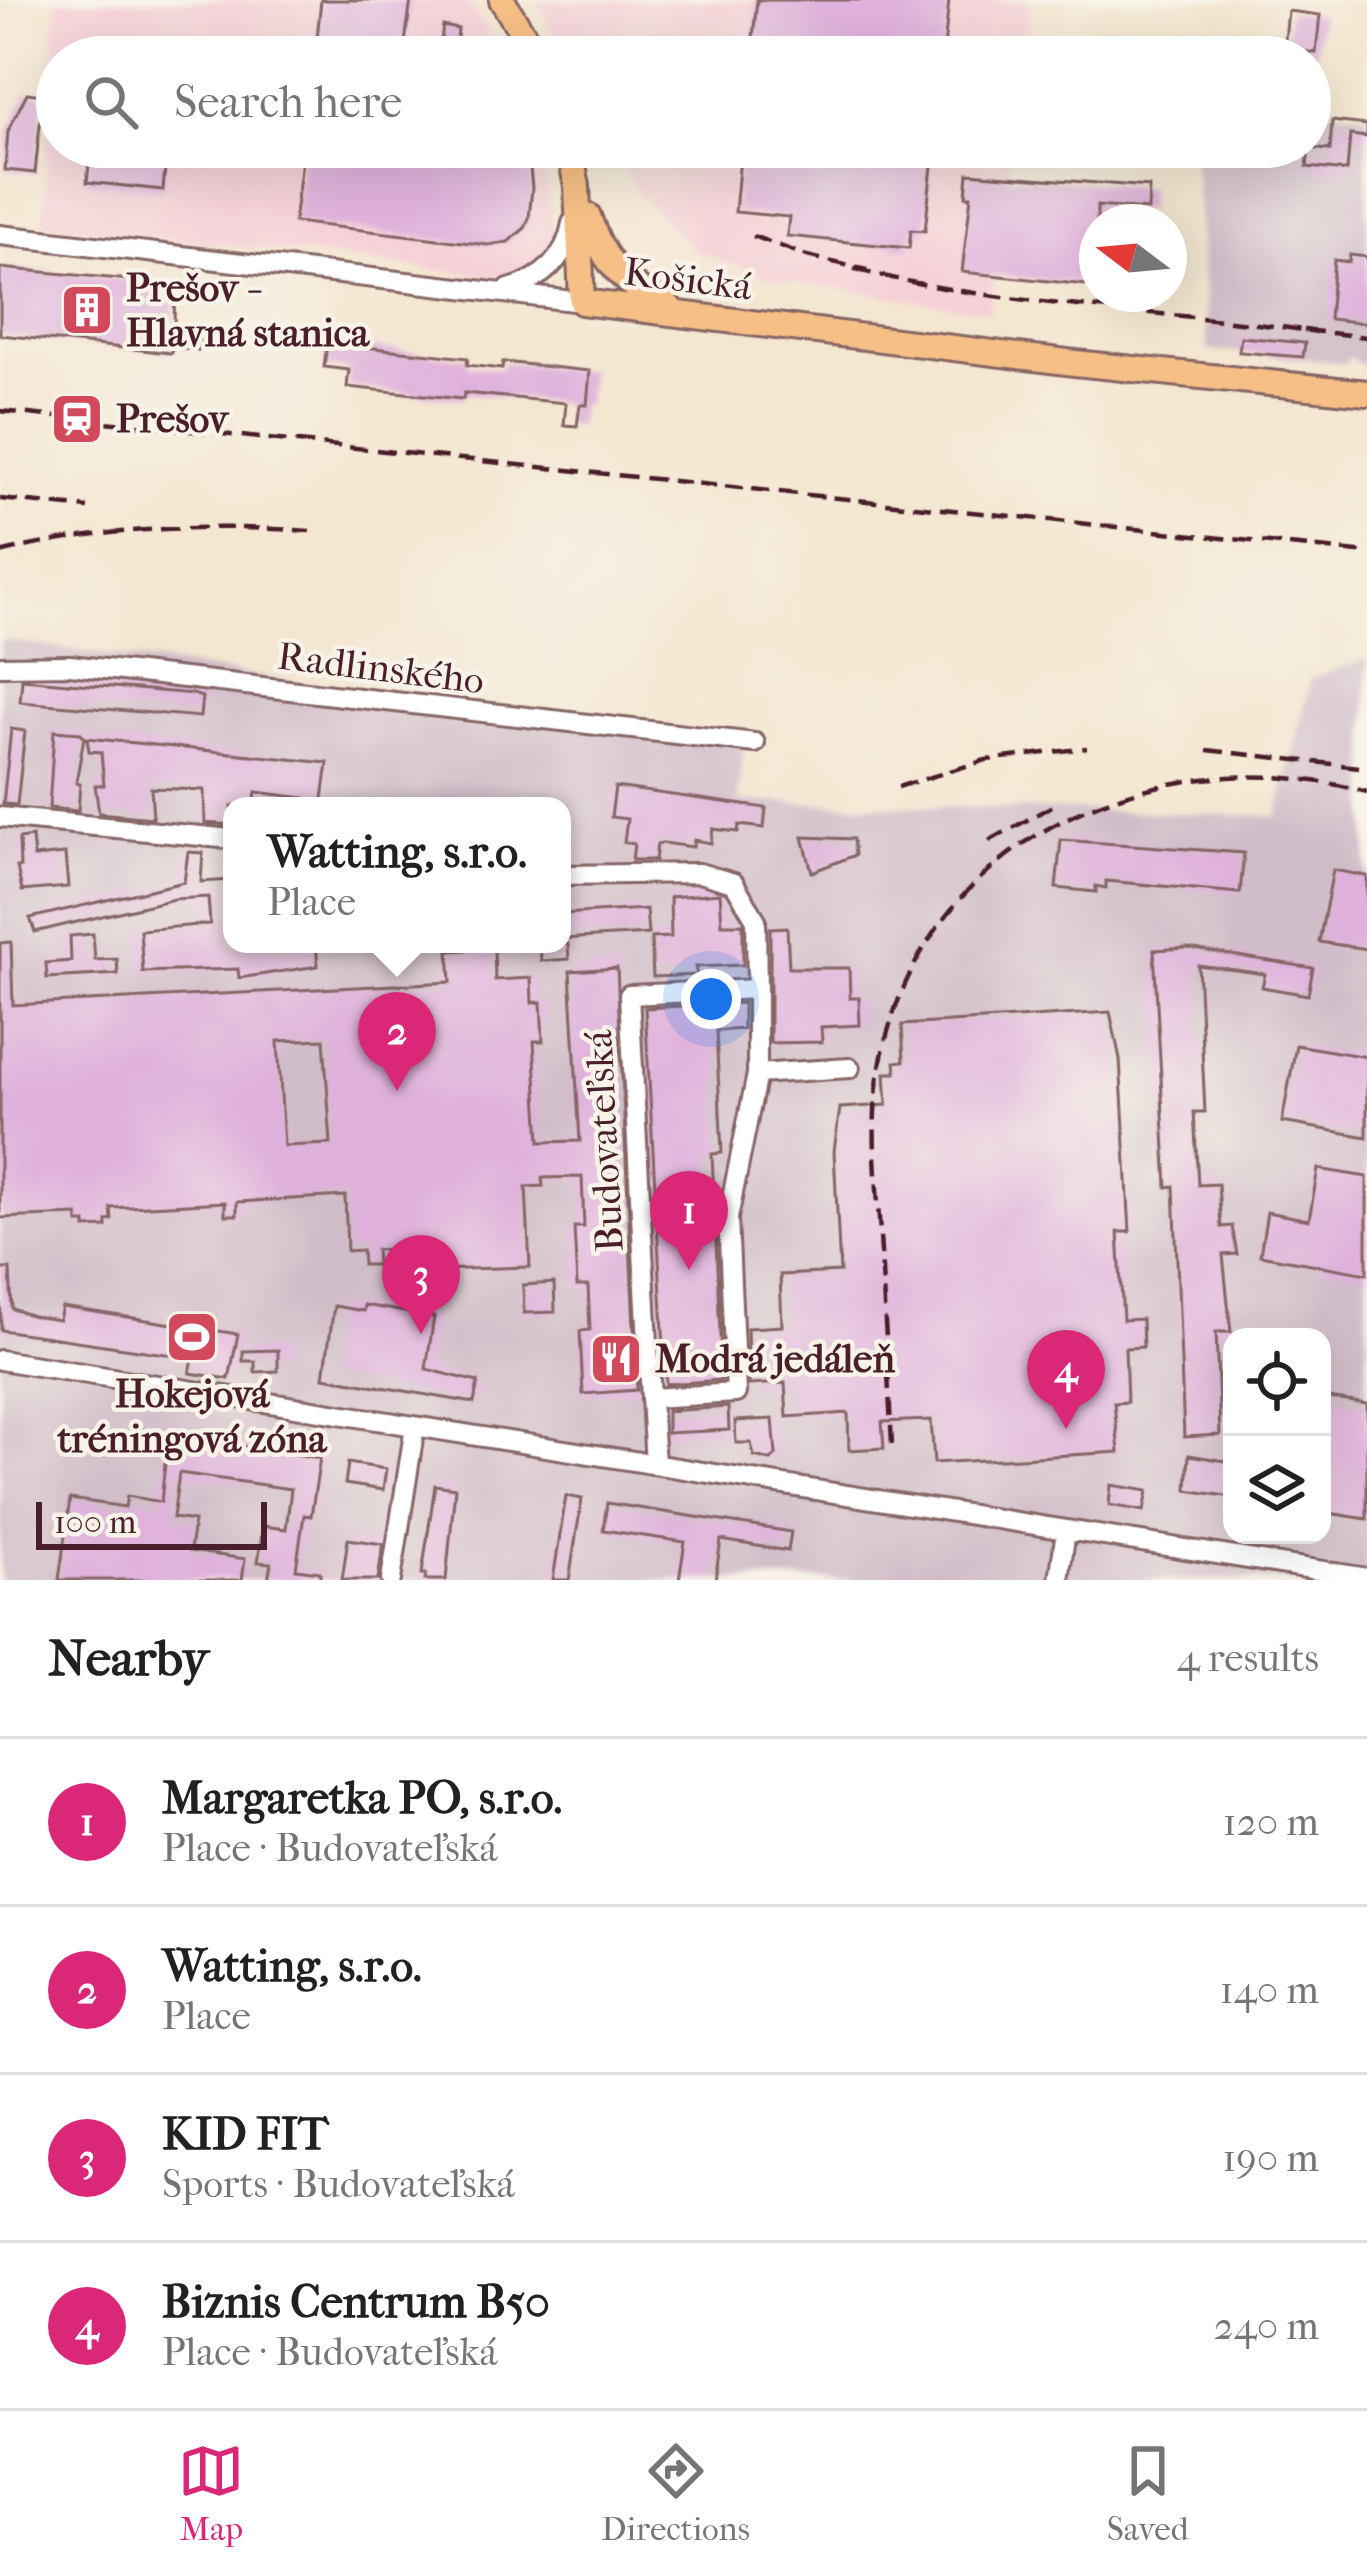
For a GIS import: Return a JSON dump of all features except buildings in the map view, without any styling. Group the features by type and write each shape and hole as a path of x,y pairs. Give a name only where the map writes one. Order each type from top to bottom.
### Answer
{"main road":[{"path":"502,0 524,36"},
{"path":"573,168 597,245 619,274 640,292 685,314"},
{"path":"577,186 582,302"},
{"name":"Košická","path":"582,302 1075,363 1367,393"}],"street":[{"path":"498,292 532,282 552,266 570,239 577,186"},
{"name":"Košická","path":"0,235 582,302"},
{"name":"Radlinského","path":"0,666 70,665 754,743"},
{"path":"0,817 223,838"},
{"path":"571,875 699,873 734,883 756,920 757,1074 728,1218 736,1393 651,1398"},
{"name":"Budovateľská","path":"655,1464 629,995 757,989"},
{"path":"757,1074 850,1068"},
{"path":"0,1360 1367,1578"},
{"path":"391,1580 415,1426"},
{"path":"1059,1580 1066,1530"}],"shaded area":[{"path":"56,0 466,0 491,36 54,36"},
{"path":"536,0 1029,0 1026,36 556,36"},
{"path":"1331,110 1367,114 1367,364 1355,363 1354,358 1347,358 1346,363 1208,350 1195,168 1331,168"},
{"path":"46,168 543,168 556,242 544,259 510,278 43,224"},
{"path":"623,168 1009,168 989,312 769,278 694,250 637,192"},
{"path":"0,640 744,745 738,801 1278,816 1311,678 1367,659 1367,1580 0,1580"}],"railway":[{"path":"753,236 807,256 867,270"},
{"path":"854,269 1026,300 1317,332"},
{"path":"1304,330 1367,337"},
{"path":"0,411 1367,553"},
{"path":"0,499 88,508"},
{"path":"0,553 76,538 154,530 310,531"},
{"path":"898,787 986,760 1087,748"},
{"path":"1207,750 1367,768"},
{"path":"892,1444 875,1154 876,1092 902,991 941,922 994,866 1057,823 1129,794 1206,779 1286,778 1367,792"},
{"path":"989,841 1054,805"}],"place":[{"name":"Prešov - Hlavná stanica","path":"87,310"},
{"name":"Prešov","path":"77,419"},
{"name":"Watting, s.r.o.","path":"397,1091"},
{"name":"Margaretka PO, s.r.o.","path":"689,1270"},
{"name":"KID FIT","path":"421,1334"},
{"name":"Hokejová tréningová zóna","path":"192,1337"},
{"name":"Modrá jedáleň","path":"616,1359"},
{"name":"Biznis Centrum B50","path":"1066,1429"}]}
